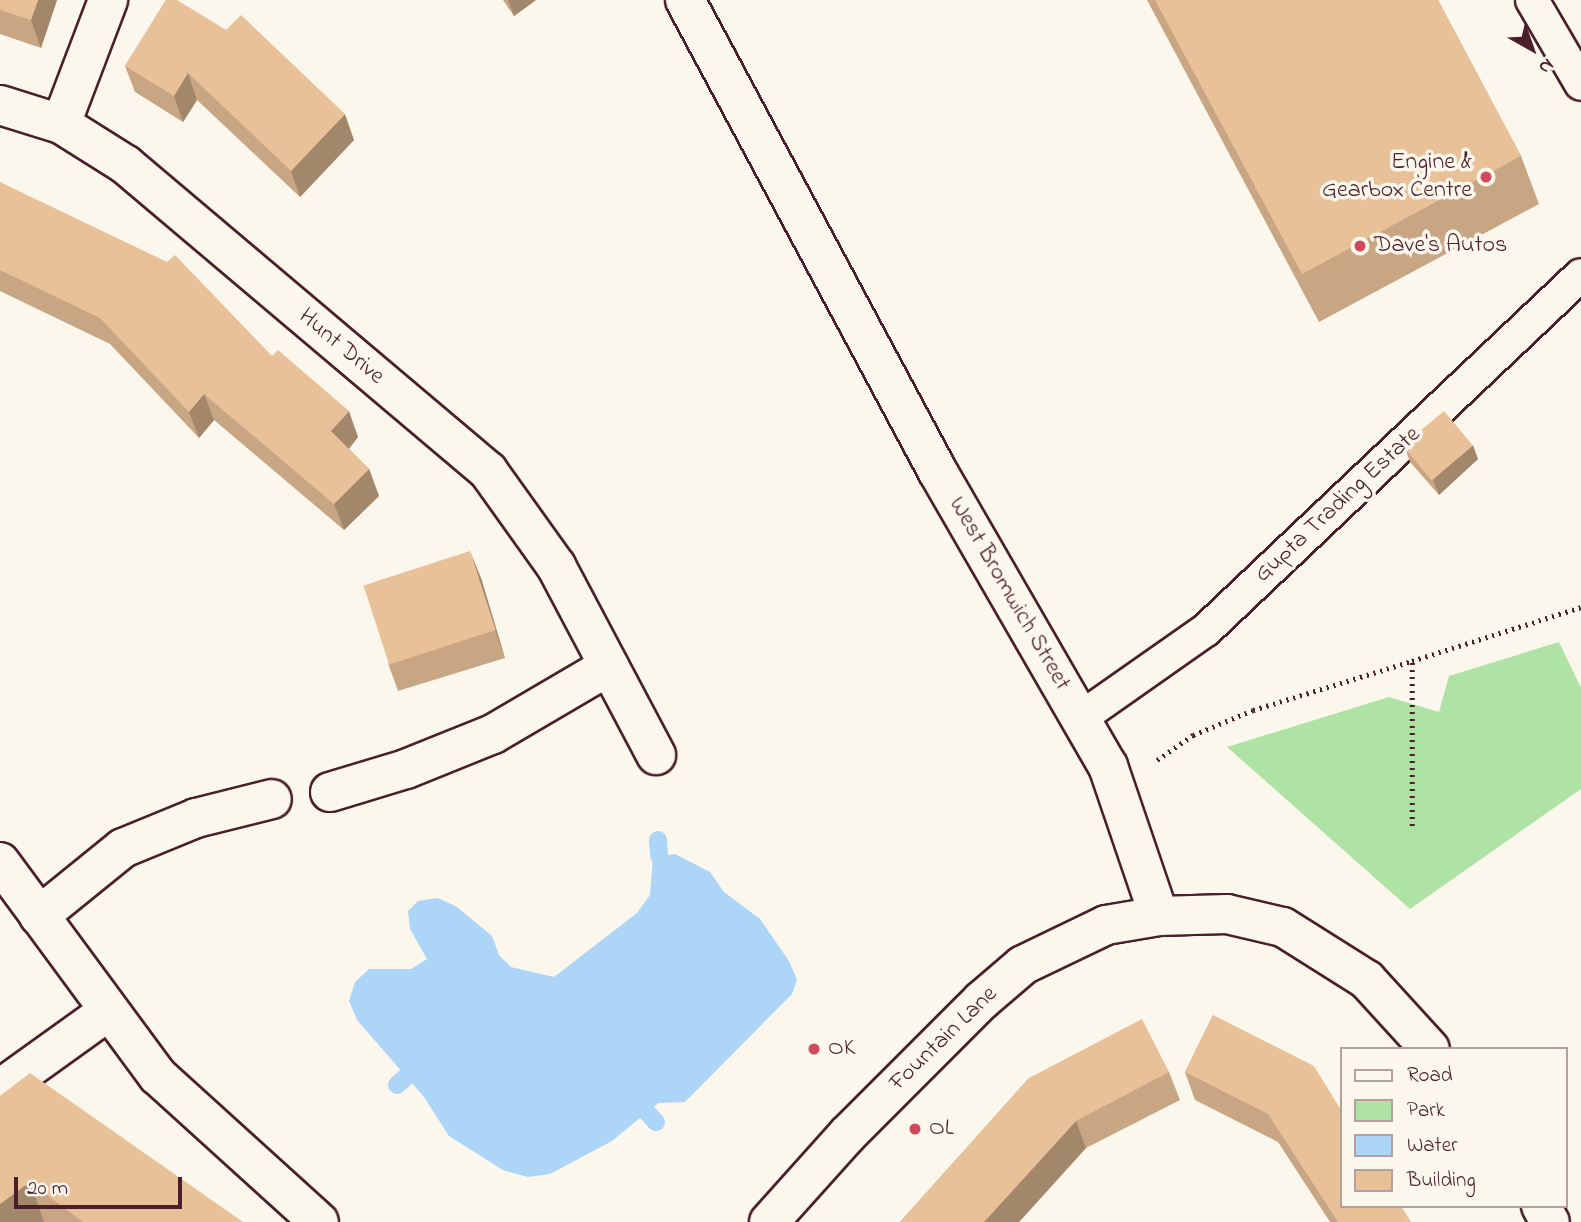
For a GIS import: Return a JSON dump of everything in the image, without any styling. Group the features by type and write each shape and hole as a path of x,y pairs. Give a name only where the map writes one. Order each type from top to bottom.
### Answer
{"street":[{"path":"61,124 108,0"},
{"name":"West Bromwich Street","path":"685,0 938,472 1082,717 1118,788 1159,916"},
{"name":"Hunt Drive","path":"0,105 61,124 126,165 488,471 556,566 656,755"},
{"path":"330,792 406,769 493,734 609,666"},
{"path":"39,916 123,848 196,817 272,799"},
{"path":"0,862 107,1012 158,1076 319,1222"},
{"path":"1159,916 1227,914 1283,926 1367,980 1428,1047"},
{"name":"Fountain Lane","path":"769,1222 847,1135 981,1001 1023,965 1106,925 1159,916"},
{"path":"0,1089 107,1012"}],"lane":[{"path":"1532,0 1581,84"},
{"name":"Gupta Trading Estate","path":"1082,717 1206,630 1581,275"}],"path":[{"path":"1118,788 1193,735 1253,710 1581,607"},
{"path":"1412,661 1412,826"}],"green space":[{"path":"1559,642 1581,688 1581,789 1410,909 1227,747 1389,697 1439,712 1449,676"}],"water":[{"path":"675,854 710,872 724,892 760,919 789,961 797,980 792,994 685,1102 658,1103 612,1141 550,1174 528,1177 503,1170 449,1136 424,1097 357,1020 349,1001 355,982 369,969 411,969 427,959 410,929 408,911 418,901 438,898 457,907 492,936 499,955 511,967 554,977 637,913 650,895 653,857"}],"building":[{"path":"0,0 38,0 31,20 0,10"},
{"path":"166,0 177,0 226,30 241,15 345,114 291,171 188,73 174,96 125,66"},
{"path":"1155,0 1438,0 1521,156 1302,274"},
{"path":"0,182 167,262 175,255 272,356 278,350 349,411 331,431 369,469 334,504 204,394 189,412 100,318 0,270"},
{"path":"1444,411 1473,445 1432,480 1403,446"},
{"path":"470,551 496,630 389,665 363,586"},
{"path":"1213,1015 1314,1066 1340,1108 1340,1208 1402,1208 1411,1222 1338,1222 1268,1114 1185,1072"},
{"path":"1142,1019 1169,1072 1076,1121 984,1222 900,1222 1029,1078"},
{"path":"30,1073 243,1222 83,1222 30,1182 0,1204 0,1096"}],"waterway":[{"path":"658,840 659,856"},
{"path":"397,1085 407,1076"},
{"path":"646,1111 656,1122"}],"place":[{"name":"Engine & Gearbox Centre","path":"1486,177"},
{"name":"Dave's Autos","path":"1360,246"},
{"name":"OK","path":"814,1049"},
{"name":"OL","path":"915,1129"}]}
